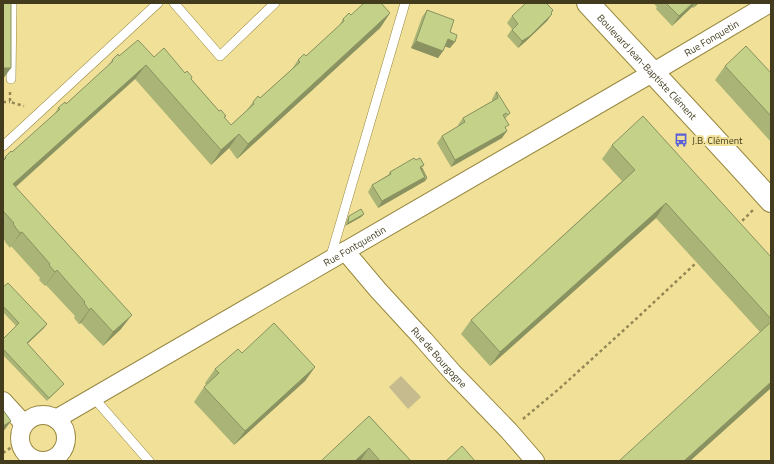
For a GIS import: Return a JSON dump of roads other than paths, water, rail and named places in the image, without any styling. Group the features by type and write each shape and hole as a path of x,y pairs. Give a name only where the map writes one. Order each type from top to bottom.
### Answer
{"street":[{"name":"Boulevard Jean-Baptiste Clément","path":"588,3 708,131 769,199"},
{"name":"Rue Fonquetin","path":"652,73 770,3"},
{"name":"Rue Fontquentin","path":"56,419 652,73"},
{"name":"Rue de Bourgogne","path":"345,251 453,373 509,431 535,461"},
{"path":"3,402 22,433"},
{"path":"43,415 56,419 65,431 66,439 64,446 55,458 48,461 33,459 22,448 22,433 29,419 43,415"}],"lane":[{"path":"11,79 12,3"},
{"path":"3,146 158,3"},
{"path":"174,3 220,56 275,3"},
{"path":"329,261 405,3"},
{"path":"94,398 149,461"}],"place":[{"name":"J.B. Clément","path":"681,140"}]}
